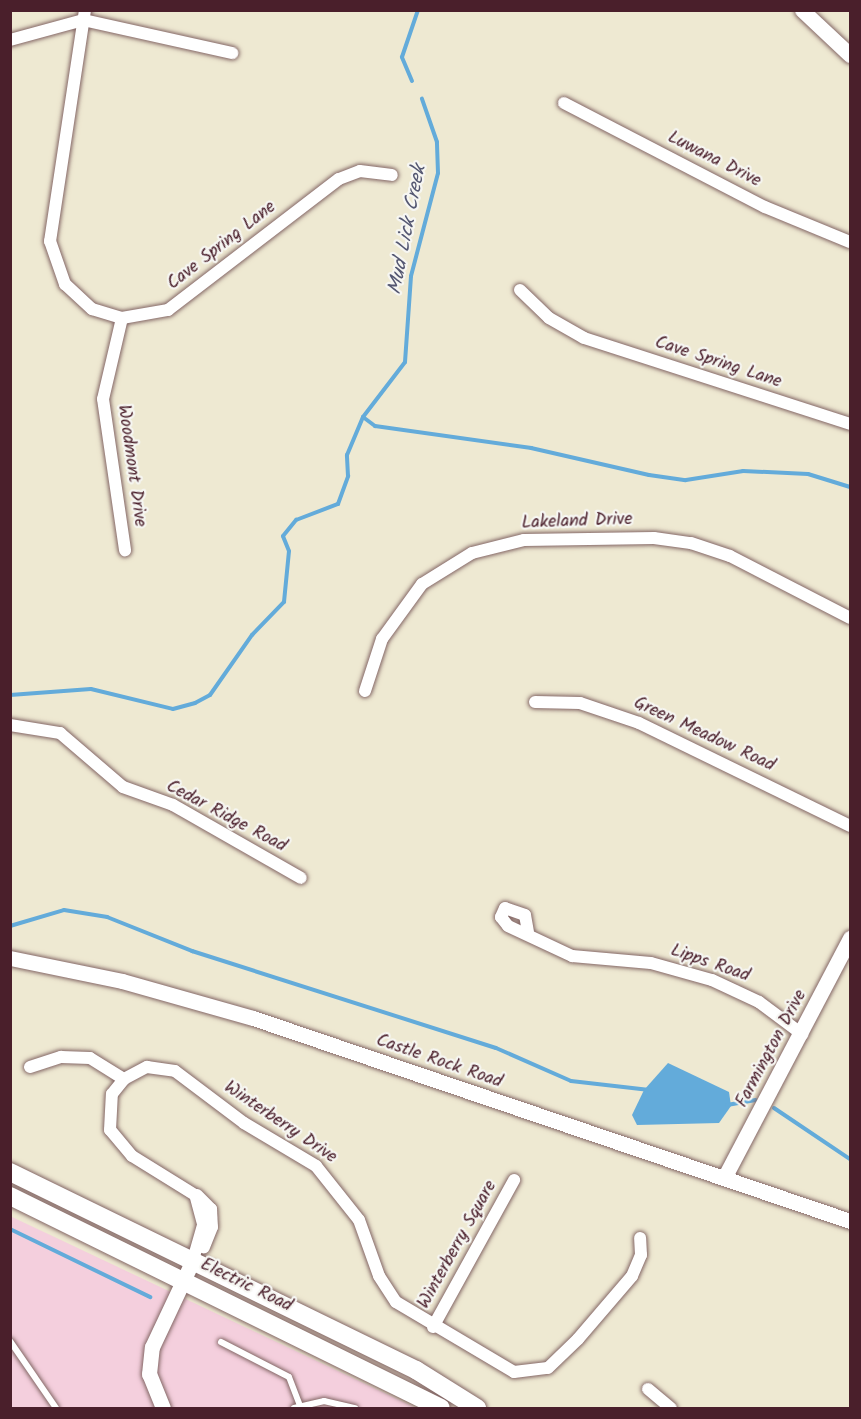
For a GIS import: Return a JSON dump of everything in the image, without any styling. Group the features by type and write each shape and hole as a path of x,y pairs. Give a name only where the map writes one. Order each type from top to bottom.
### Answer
{"main road":[{"name":"Electric Road","path":"10,1172 416,1370 477,1408"},
{"name":"Electric Road","path":"10,1196 181,1278 438,1408"}],"street":[{"path":"802,10 850,55"},
{"path":"10,40 84,15 232,52"},
{"name":"Cave Spring Lane","path":"84,15 50,241 57,271 72,294 92,309 122,318 153,315 179,303 339,179 360,171 392,176"},
{"name":"Luwana Drive","path":"564,103 774,211 850,242"},
{"name":"Cave Spring Lane","path":"520,290 549,318 584,338 850,424"},
{"name":"Woodmont Drive","path":"122,318 103,399 125,550"},
{"name":"Lakeland Drive","path":"364,691 382,639 422,584 472,553 524,540 643,537 691,543 730,556 850,618"},
{"name":"Green Meadow Road","path":"535,702 580,703 639,723 850,826"},
{"name":"Cedar Ridge Road","path":"10,725 60,733 123,787 183,810 301,878"},
{"name":"Lipps Road","path":"528,932 572,956 651,963 712,981 759,1002 802,1034"},
{"name":"Farmington Drive","path":"725,1176 802,1034 850,938"},
{"name":"Castle Rock Road","path":"10,958 122,981 253,1018 725,1176 850,1221"},
{"path":"30,1067 76,1056 102,1062 124,1079 108,1104 114,1140 193,1194 205,1198 212,1227 181,1278 149,1365 163,1408"},
{"name":"Winterberry Drive","path":"124,1079 147,1067 175,1071 244,1123 316,1166 359,1220 387,1290 433,1327 514,1372 548,1368 632,1276 640,1255 640,1238"},
{"name":"Winterberry Square","path":"433,1327 514,1180"},
{"path":"648,1389 671,1408"}],"lane":[{"path":"10,1341 56,1408"},
{"path":"221,1342 289,1377 297,1407 324,1401 355,1408"}],"shaded area":[{"path":"10,1216 410,1405 415,1408 11,1408"}],"water":[{"path":"668,1063 729,1092 731,1106 719,1123 637,1125 632,1115 644,1090"}],"waterway":[{"name":"Mud Lick Creek","path":"412,81 402,57 418,10"},
{"name":"Mud Lick Creek","path":"10,695 91,689 173,709 195,703 210,695 252,635 284,602 289,551 283,536 296,520 338,504 348,476 347,455 363,417 405,362 411,276 438,173 437,142 422,99"},
{"path":"363,417 375,426 531,448 649,475 686,480 743,471 808,474 850,487"},
{"path":"10,926 64,910 107,917 192,951 496,1048 571,1081 649,1090"},
{"path":"727,1105 756,1100"},
{"path":"774,1108 850,1159"},
{"path":"10,1229 150,1297"}]}
